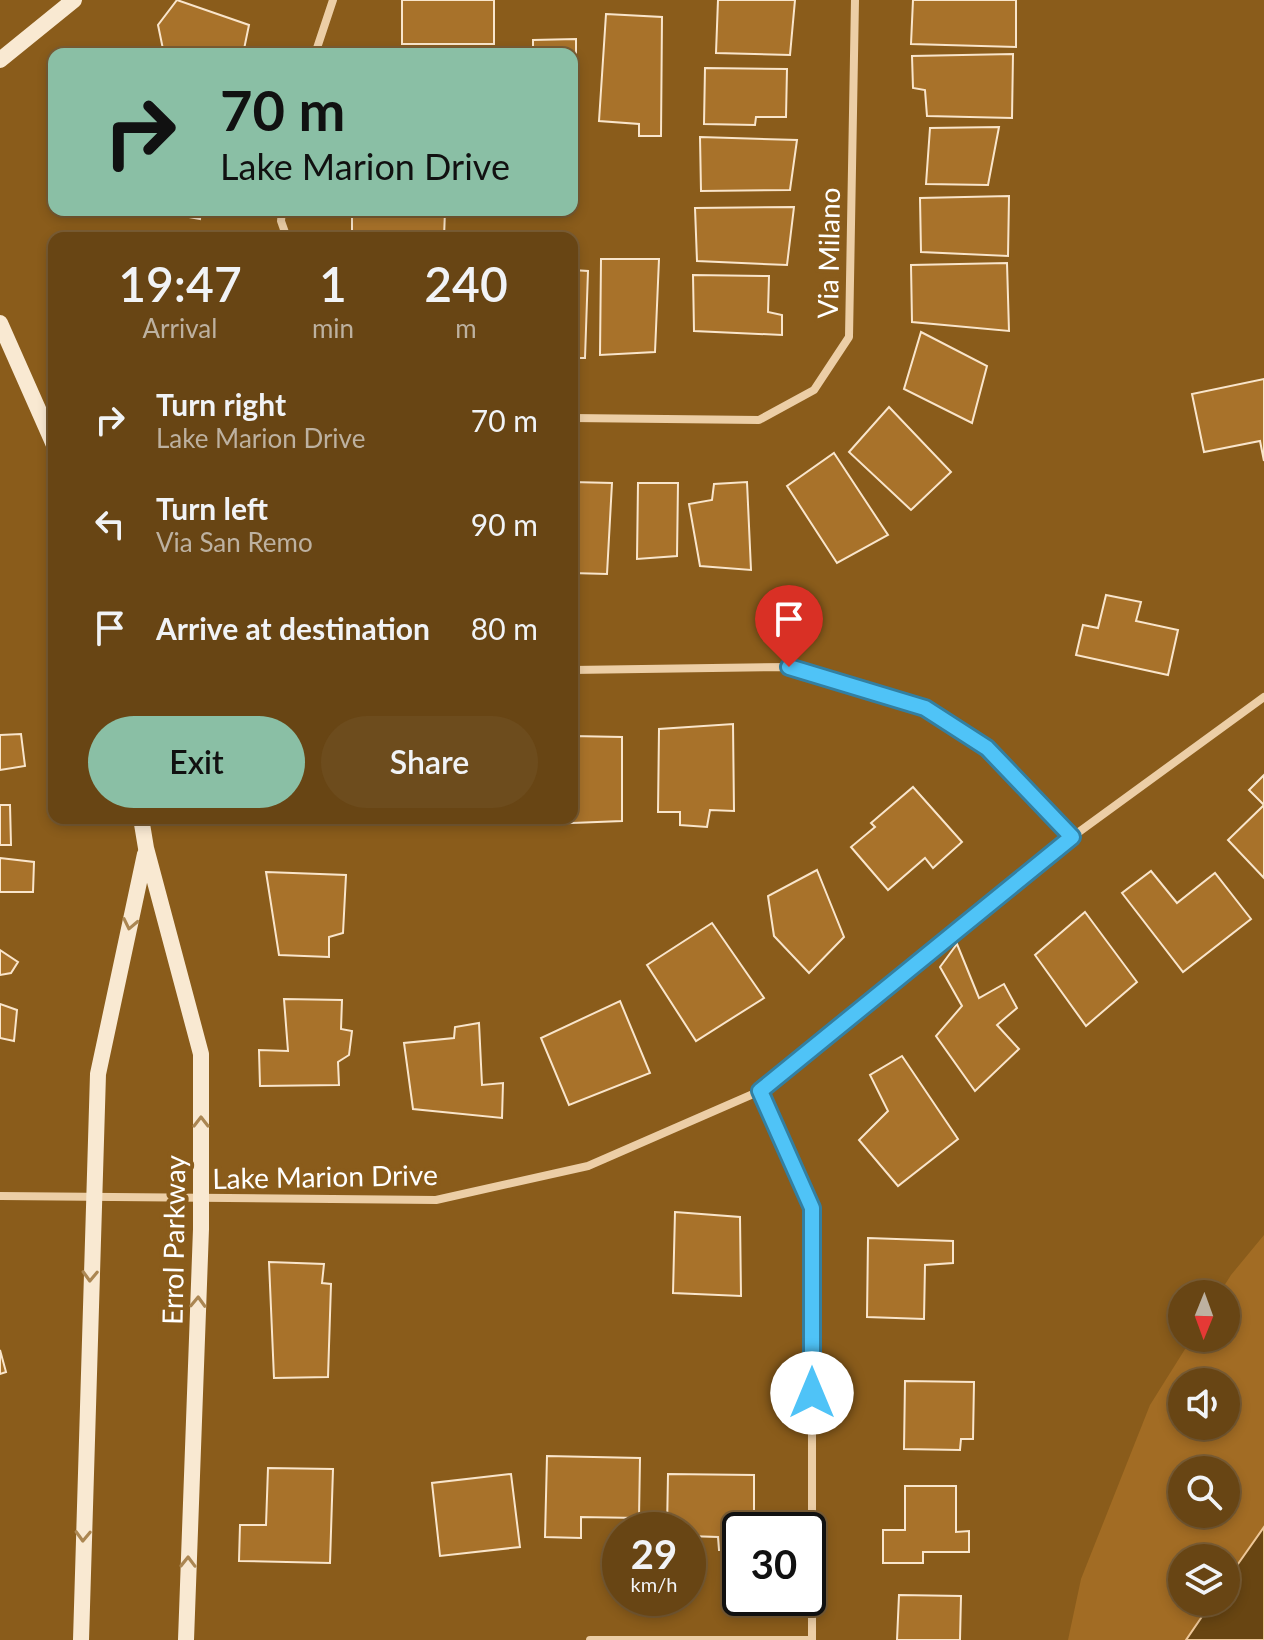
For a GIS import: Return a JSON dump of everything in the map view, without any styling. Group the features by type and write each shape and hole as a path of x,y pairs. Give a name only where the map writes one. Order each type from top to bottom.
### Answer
{"street":[{"path":"0,60 74,0"},
{"path":"317,48 333,0"},
{"name":"Via Milano","path":"578,418 759,420 814,390 849,337 855,0"},
{"path":"0,323 48,431"},
{"path":"578,670 789,667 925,708 987,748 1072,837"},
{"name":"Lake Marion Drive","path":"0,1196 436,1200 588,1166 760,1091 1072,837 1264,697"},
{"name":"Errol Parkway","path":"142,824 201,1054 201,1200 186,1640"},
{"name":"Errol Parkway","path":"81,1640 98,1074 146,848"},
{"path":"590,1640 812,1640 812,1208 760,1091"}],"shaded area":[{"path":"1264,1235 1264,1527 1240,1561 1240,1544 1168,1544 1168,1616 1202,1616 1186,1640 1068,1640 1081,1579 1150,1405 1168,1376 1168,1440 1240,1440 1240,1368 1173,1368 1183,1352 1240,1352 1240,1280 1228,1280"},
{"path":"1264,1527 1264,1640 1186,1640 1202,1616 1240,1616 1240,1561"}],"building":[{"path":"177,0 249,25 244,48 163,48 158,25"},
{"path":"402,0 494,0 494,44 402,44"},
{"path":"718,0 795,0 790,55 716,53"},
{"path":"913,0 1016,0 1016,47 911,44"},
{"path":"606,14 662,17 661,136 639,136 639,124 599,121"},
{"path":"576,39 576,48 533,48 533,40"},
{"path":"1013,54 1012,118 927,116 925,90 913,88 912,56"},
{"path":"705,68 787,69 786,117 756,117 755,125 704,124"},
{"path":"999,127 988,185 926,184 930,128"},
{"path":"700,137 797,140 790,190 701,191"},
{"path":"1009,196 1008,256 921,252 920,198"},
{"path":"794,207 787,265 697,261 695,208"},
{"path":"352,216 445,216 444,232 352,232"},
{"path":"601,259 659,259 655,352 600,355"},
{"path":"1007,263 1009,331 912,322 911,265"},
{"path":"578,270 588,271 585,358 578,358"},
{"path":"693,275 769,276 768,312 782,315 782,335 694,331"},
{"path":"921,332 987,366 972,423 904,389"},
{"path":"1264,379 1264,461 1260,441 1204,452 1192,394"},
{"path":"889,407 951,472 911,510 849,452"},
{"path":"834,453 888,535 837,563 787,486"},
{"path":"578,482 612,483 607,574 578,573"},
{"path":"747,482 751,570 700,566 689,504 712,500 714,484"},
{"path":"638,483 678,483 677,556 637,559"},
{"path":"1106,595 1141,602 1136,621 1178,630 1168,675 1076,655 1083,625 1098,628"},
{"path":"733,724 734,811 710,810 707,827 680,825 680,812 658,812 659,729"},
{"path":"21,734 25,766 0,770 0,735"},
{"path":"578,736 622,737 622,821 578,823"},
{"path":"1264,775 1264,805 1249,790"},
{"path":"913,787 962,842 933,868 925,858 888,890 851,847 875,827 871,823"},
{"path":"0,805 10,805 11,845 0,845"},
{"path":"1264,805 1264,878 1228,840"},
{"path":"0,858 34,862 33,892 0,892"},
{"path":"817,870 844,937 809,973 774,936 768,896"},
{"path":"1151,871 1177,903 1215,873 1251,919 1183,972 1122,893"},
{"path":"266,872 346,875 343,933 329,937 329,957 279,955"},
{"path":"1085,912 1137,982 1086,1026 1035,955"},
{"path":"712,923 764,998 696,1041 647,965"},
{"path":"957,944 979,998 1004,984 1017,1008 997,1025 1019,1049 975,1091 936,1036 962,1006 940,967"},
{"path":"0,950 18,962 11,973 0,975"},
{"path":"284,999 342,1000 341,1029 352,1031 349,1055 338,1062 339,1085 260,1086 259,1050 288,1051"},
{"path":"620,1001 650,1073 569,1105 541,1038"},
{"path":"0,1004 17,1010 14,1041 0,1038"},
{"path":"479,1023 482,1085 503,1083 502,1118 413,1109 404,1043 454,1038 455,1027"},
{"path":"902,1056 958,1139 898,1186 859,1140 888,1111 870,1075"},
{"path":"675,1212 740,1217 741,1296 673,1293"},
{"path":"868,1238 953,1241 953,1263 925,1265 924,1319 867,1317"},
{"path":"269,1262 324,1264 322,1283 331,1284 328,1377 274,1378"},
{"path":"0,1350 6,1372 0,1374"},
{"path":"905,1381 974,1382 973,1439 961,1439 960,1450 904,1449"},
{"path":"547,1456 640,1458 639,1512 602,1512 602,1517 581,1517 581,1538 545,1537"},
{"path":"268,1468 333,1469 330,1563 239,1561 240,1525 266,1525"},
{"path":"511,1474 520,1547 440,1556 432,1483"},
{"path":"668,1474 754,1475 754,1512 722,1512 722,1550 719,1550 718,1537 706,1537 706,1512 667,1512"},
{"path":"905,1486 956,1486 956,1532 969,1531 969,1552 923,1552 923,1563 883,1563 883,1530 905,1530"},
{"path":"899,1595 961,1596 960,1640 897,1640"}],"route":[{"path":"789,667 925,708 987,748 1072,837 760,1091 812,1208 812,1393"}]}
